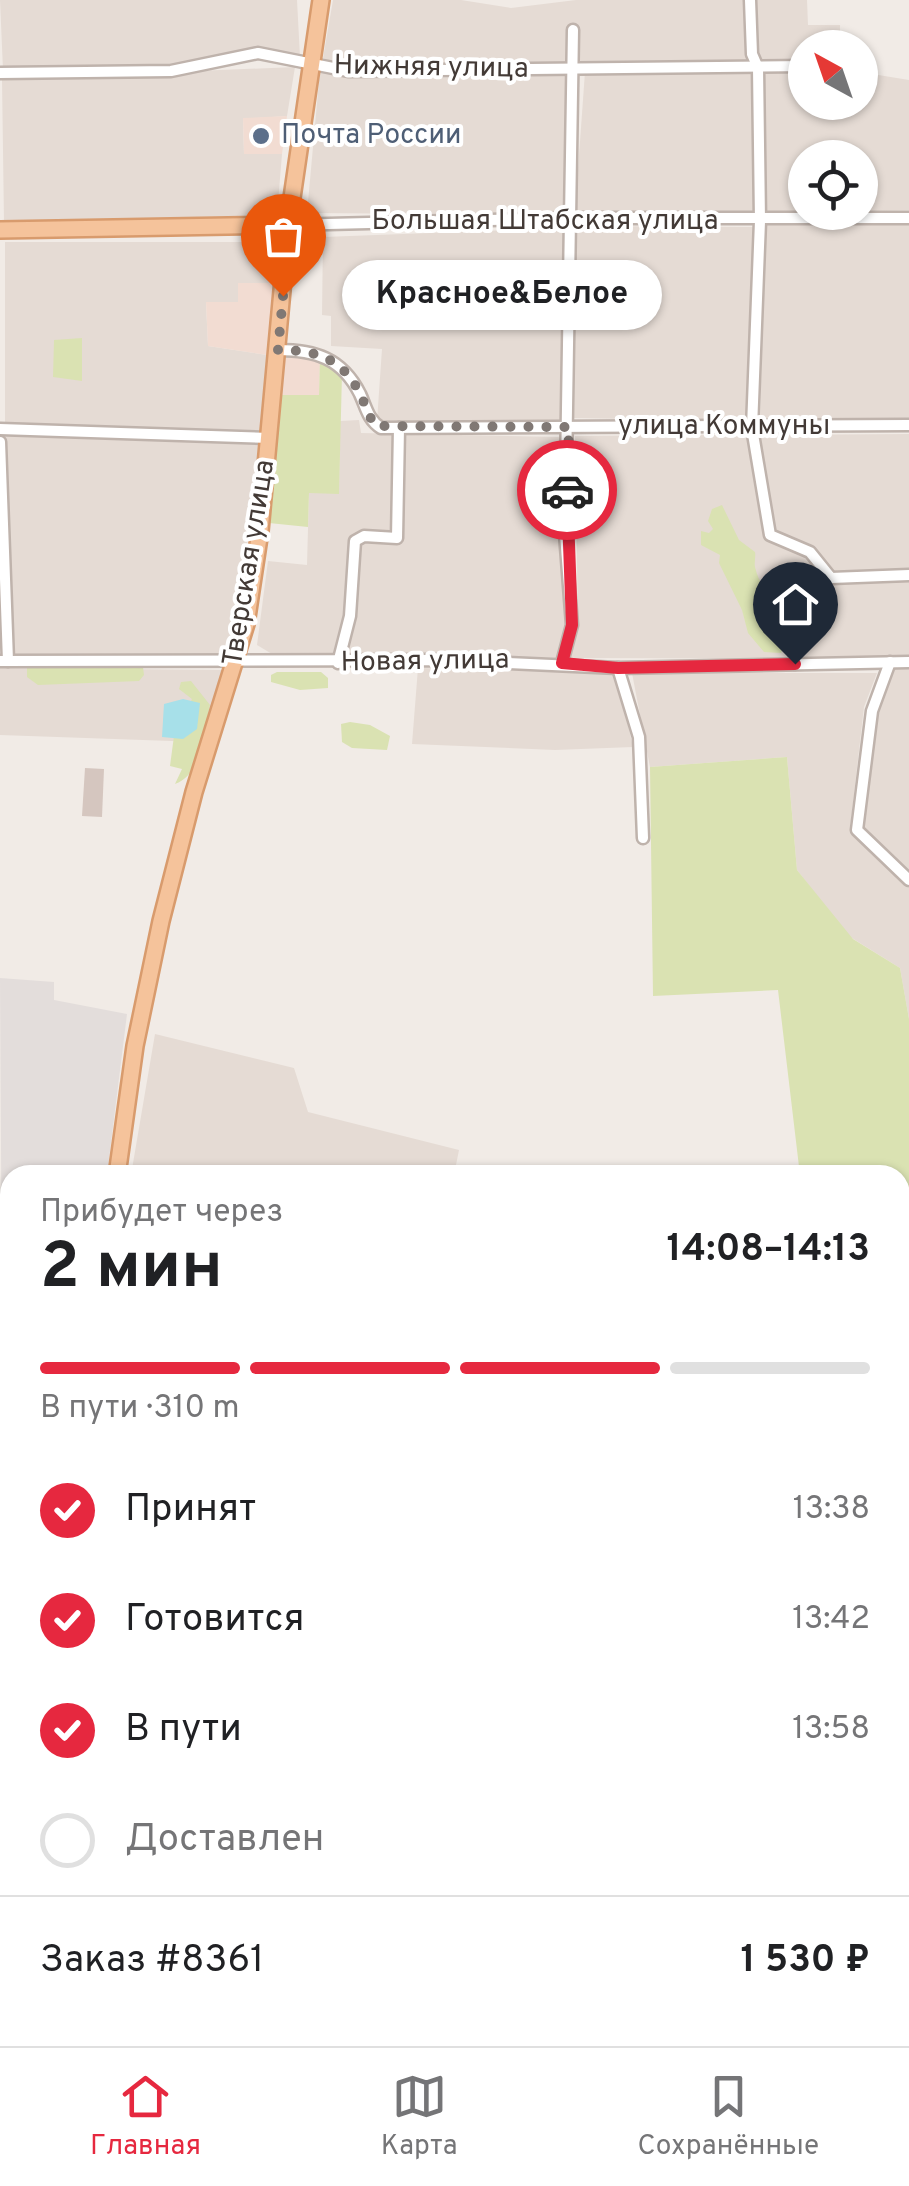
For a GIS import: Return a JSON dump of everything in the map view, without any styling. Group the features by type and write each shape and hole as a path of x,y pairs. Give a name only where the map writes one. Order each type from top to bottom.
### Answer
{"main road":[{"name":"Тверская улица","path":"118,1165 134,1046 194,792 236,663 260,532 288,226 321,0"},
{"name":"Большая Штабская улица","path":"0,230 288,226"}],"street":[{"path":"750,0 752,54 758,68 760,221 752,428 770,535 810,552 831,578"},
{"path":"562,663 572,625 565,534 573,30"},
{"name":"Нижняя улица","path":"0,73 171,72 258,53 348,71 788,67"},
{"name":"Большая Штабская улица","path":"288,226 570,218 909,218"},
{"path":"278,350 323,354 352,380 376,426 399,428 396,538 364,536 355,541 350,616 338,663"},
{"name":"улица Коммуны","path":"399,428 909,425"},
{"path":"0,429 270,438"},
{"path":"0,442 4,661"},
{"path":"795,664 792,586 831,578 909,576"},
{"name":"Новая улица","path":"4,661 562,663 618,668 909,662"},
{"path":"890,662 872,711 857,830 909,880"},
{"path":"618,668 639,738 643,838"}],"shaded area":[{"path":"0,0 297,0 300,57 258,48 168,65 3,70"},
{"path":"333,0 461,0 511,8 576,0 807,0 808,25 840,25 840,30 788,30 788,64 349,69 323,58"},
{"path":"295,67 287,116 243,119 244,154 282,154 277,215 4,222 2,79"},
{"path":"320,70 445,78 564,73 573,80 566,215 307,213"},
{"path":"761,70 788,71 788,120 878,120 878,75 909,80 909,210 878,211 878,140 788,140 788,214 766,214"},
{"path":"585,72 754,72 753,214 575,211"},
{"path":"287,116 282,154 244,154 243,118"},
{"path":"909,222 909,420 760,421 765,225 788,225 788,230 878,230 878,223"},
{"path":"576,226 755,227 746,421 574,418"},
{"path":"567,228 566,424 377,421 382,349 331,346 331,316 322,315 323,237"},
{"path":"5,242 279,242 278,283 239,283 238,303 206,303 208,346 274,356 264,431 5,425"},
{"path":"238,283 278,283 274,356 208,346 206,302 238,302"},
{"path":"282,358 320,358 319,395 282,395"},
{"path":"359,420 361,433 560,437 567,625 559,658 272,654 257,645 268,561 307,565 309,493 339,493 340,421"},
{"path":"4,434 259,441 234,658 14,654"},
{"path":"909,434 909,659 571,658 578,624 575,436"},
{"path":"0,668 224,670 200,742 0,735"},
{"path":"418,668 616,673 633,747 555,750 412,744"},
{"path":"895,669 909,669 909,873 860,828 874,711"},
{"path":"632,673 877,673 864,707 850,829 909,888 909,1019 900,968 847,935 797,870 787,757 650,767"},
{"path":"0,978 54,982 54,1000 127,1014 108,1165 1,1165"},
{"path":"155,1034 294,1068 308,1112 459,1150 456,1165 133,1165"}],"green space":[{"path":"82,338 82,381 53,377 54,340"},
{"path":"320,356 342,373 339,494 309,493 308,527 269,523 281,395 319,395"},
{"path":"722,505 739,540 755,552 759,580 785,618 787,639 781,653 764,652 748,633 742,610 719,563 720,555 701,545 701,531 709,533 713,529 708,521 712,509"},
{"path":"27,665 143,667 144,675 139,681 38,685 27,677"},
{"path":"321,672 328,678 328,688 300,690 271,682 271,675"},
{"path":"191,681 210,705 196,762 184,779 175,784 182,769 170,766 174,736 192,699 179,689 181,682"},
{"path":"341,724 370,725 390,736 387,750 352,748 342,742"},
{"path":"787,757 797,870 853,939 900,968 909,1019 909,1165 799,1165 778,990 653,996 650,767"}],"water":[{"path":"183,699 200,703 197,729 183,739 162,737 164,704"}],"building":[{"path":"85,768 104,769 102,817 82,816"}],"way so far":[{"path":"283,296 278,350 308,350 334,362 352,380 376,426 569,427 567,490"}],"place":[{"name":"Почта России","path":"261,136"},
{"name":"Красное&Белое","path":"283,296"}],"route":[{"path":"567,490 565,534 572,625 570,645 562,663 618,668 795,664"}]}
